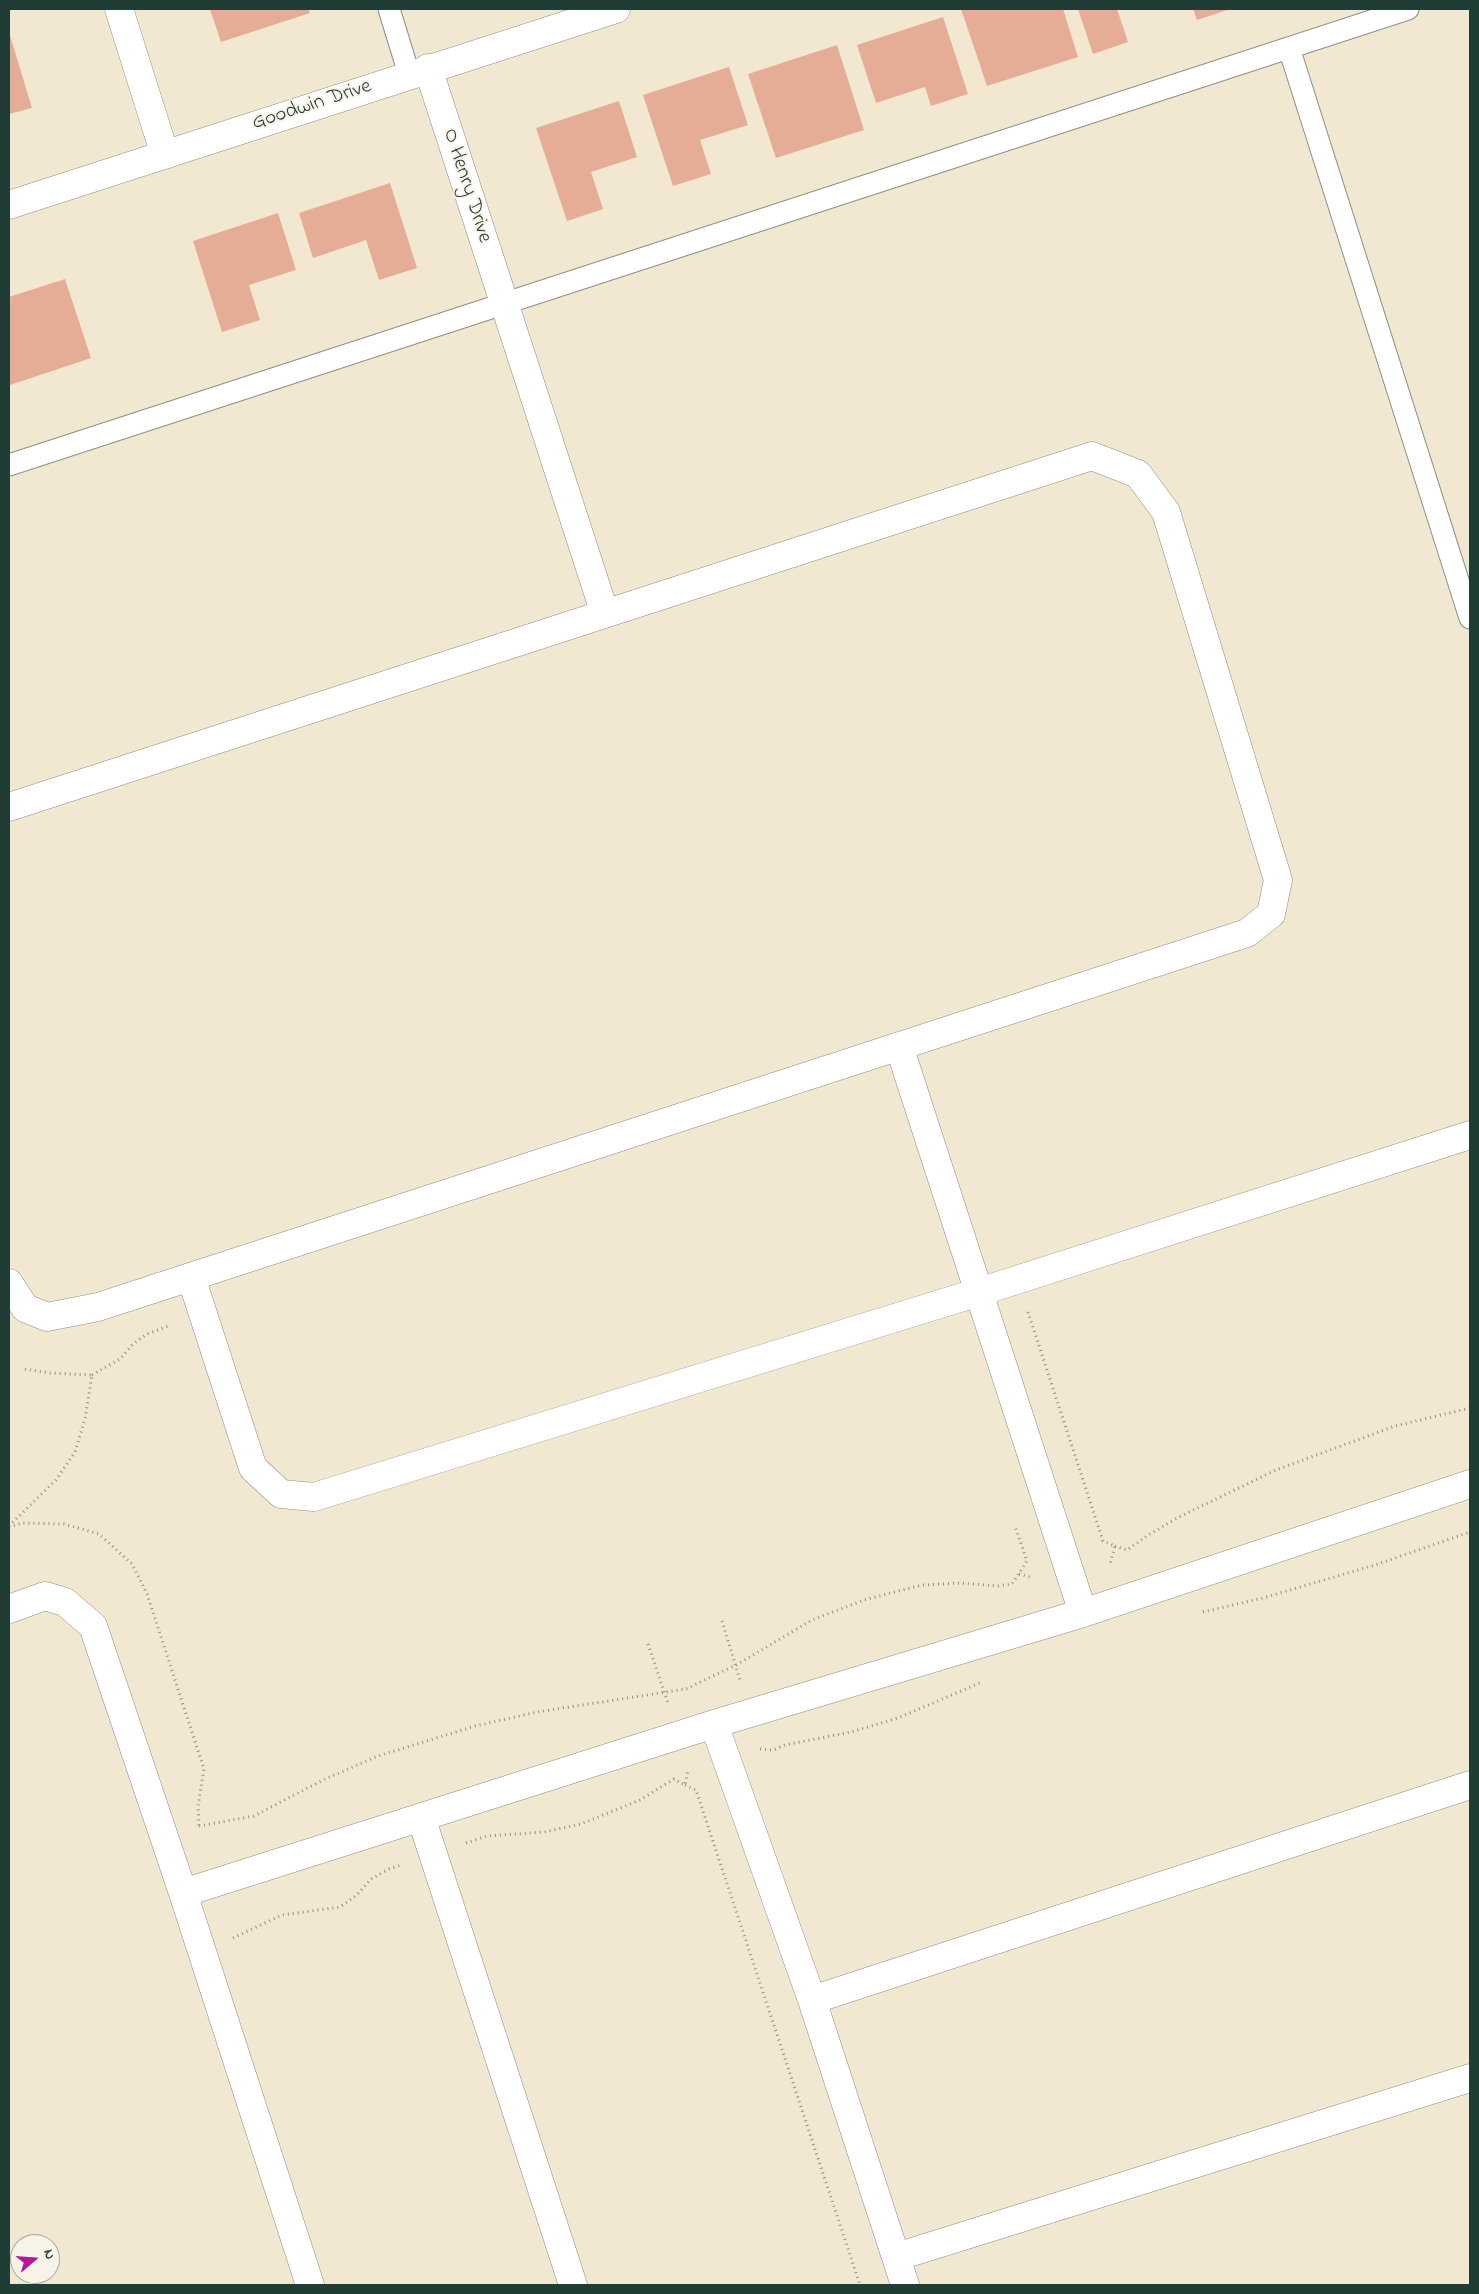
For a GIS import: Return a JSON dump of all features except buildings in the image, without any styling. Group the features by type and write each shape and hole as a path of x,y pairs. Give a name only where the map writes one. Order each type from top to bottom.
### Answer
{"street":[{"path":"119,9 165,155"},
{"name":"Goodwin Drive","path":"9,205 419,71 616,9"},
{"name":"O Henry Drive","path":"419,71 504,303 605,614"},
{"path":"9,807 1092,456 1138,474 1166,512 1278,880 1271,914 1247,933 98,1308 47,1317 25,1308 9,1282"},
{"path":"899,1046 1083,1614"},
{"path":"191,1277 253,1468 280,1494 314,1497 979,1292 1470,1135"},
{"path":"183,1893 714,1724 1083,1614 1470,1484"},
{"path":"9,1609 44,1596 65,1602 93,1626 183,1893 310,2285"},
{"path":"714,1724 812,2000 905,2285"},
{"path":"812,2000 1470,1785"},
{"path":"422,1817 574,2285"},
{"path":"896,2257 1470,2078"}],"lane":[{"path":"389,9 419,71"},
{"path":"9,465 1408,9"},
{"path":"1289,48 1470,618"}],"path":[{"path":"1028,1312 1103,1541 1127,1550 1177,1518 1276,1470 1395,1426 1470,1408"},
{"path":"24,1369 50,1373 92,1375 120,1359 147,1334 176,1324"},
{"path":"9,1526 56,1480 76,1452 86,1419 92,1375"},
{"path":"9,1526 23,1523 64,1524 99,1534 132,1564 147,1594 204,1769 198,1806 199,1834"},
{"path":"199,1826 254,1816 323,1780 378,1756 474,1726 537,1712 686,1688 736,1665 812,1620 864,1600 922,1585 960,1583 998,1586 1012,1584 1027,1561 1015,1526"},
{"path":"1196,1614 1263,1598 1375,1565 1470,1532"},
{"path":"1110,1564 1115,1546"},
{"path":"1019,1574 1033,1578"},
{"path":"722,1621 743,1688"},
{"path":"648,1644 670,1709"},
{"path":"760,1749 773,1750 786,1745 851,1732 898,1718 990,1680"},
{"path":"685,1785 688,1767"},
{"path":"463,1844 487,1836 544,1832 582,1824 640,1800 674,1779 696,1790 860,2285"},
{"path":"230,1931 233,1938 282,1915 340,1906 356,1895 371,1879 389,1868 402,1864"}]}
